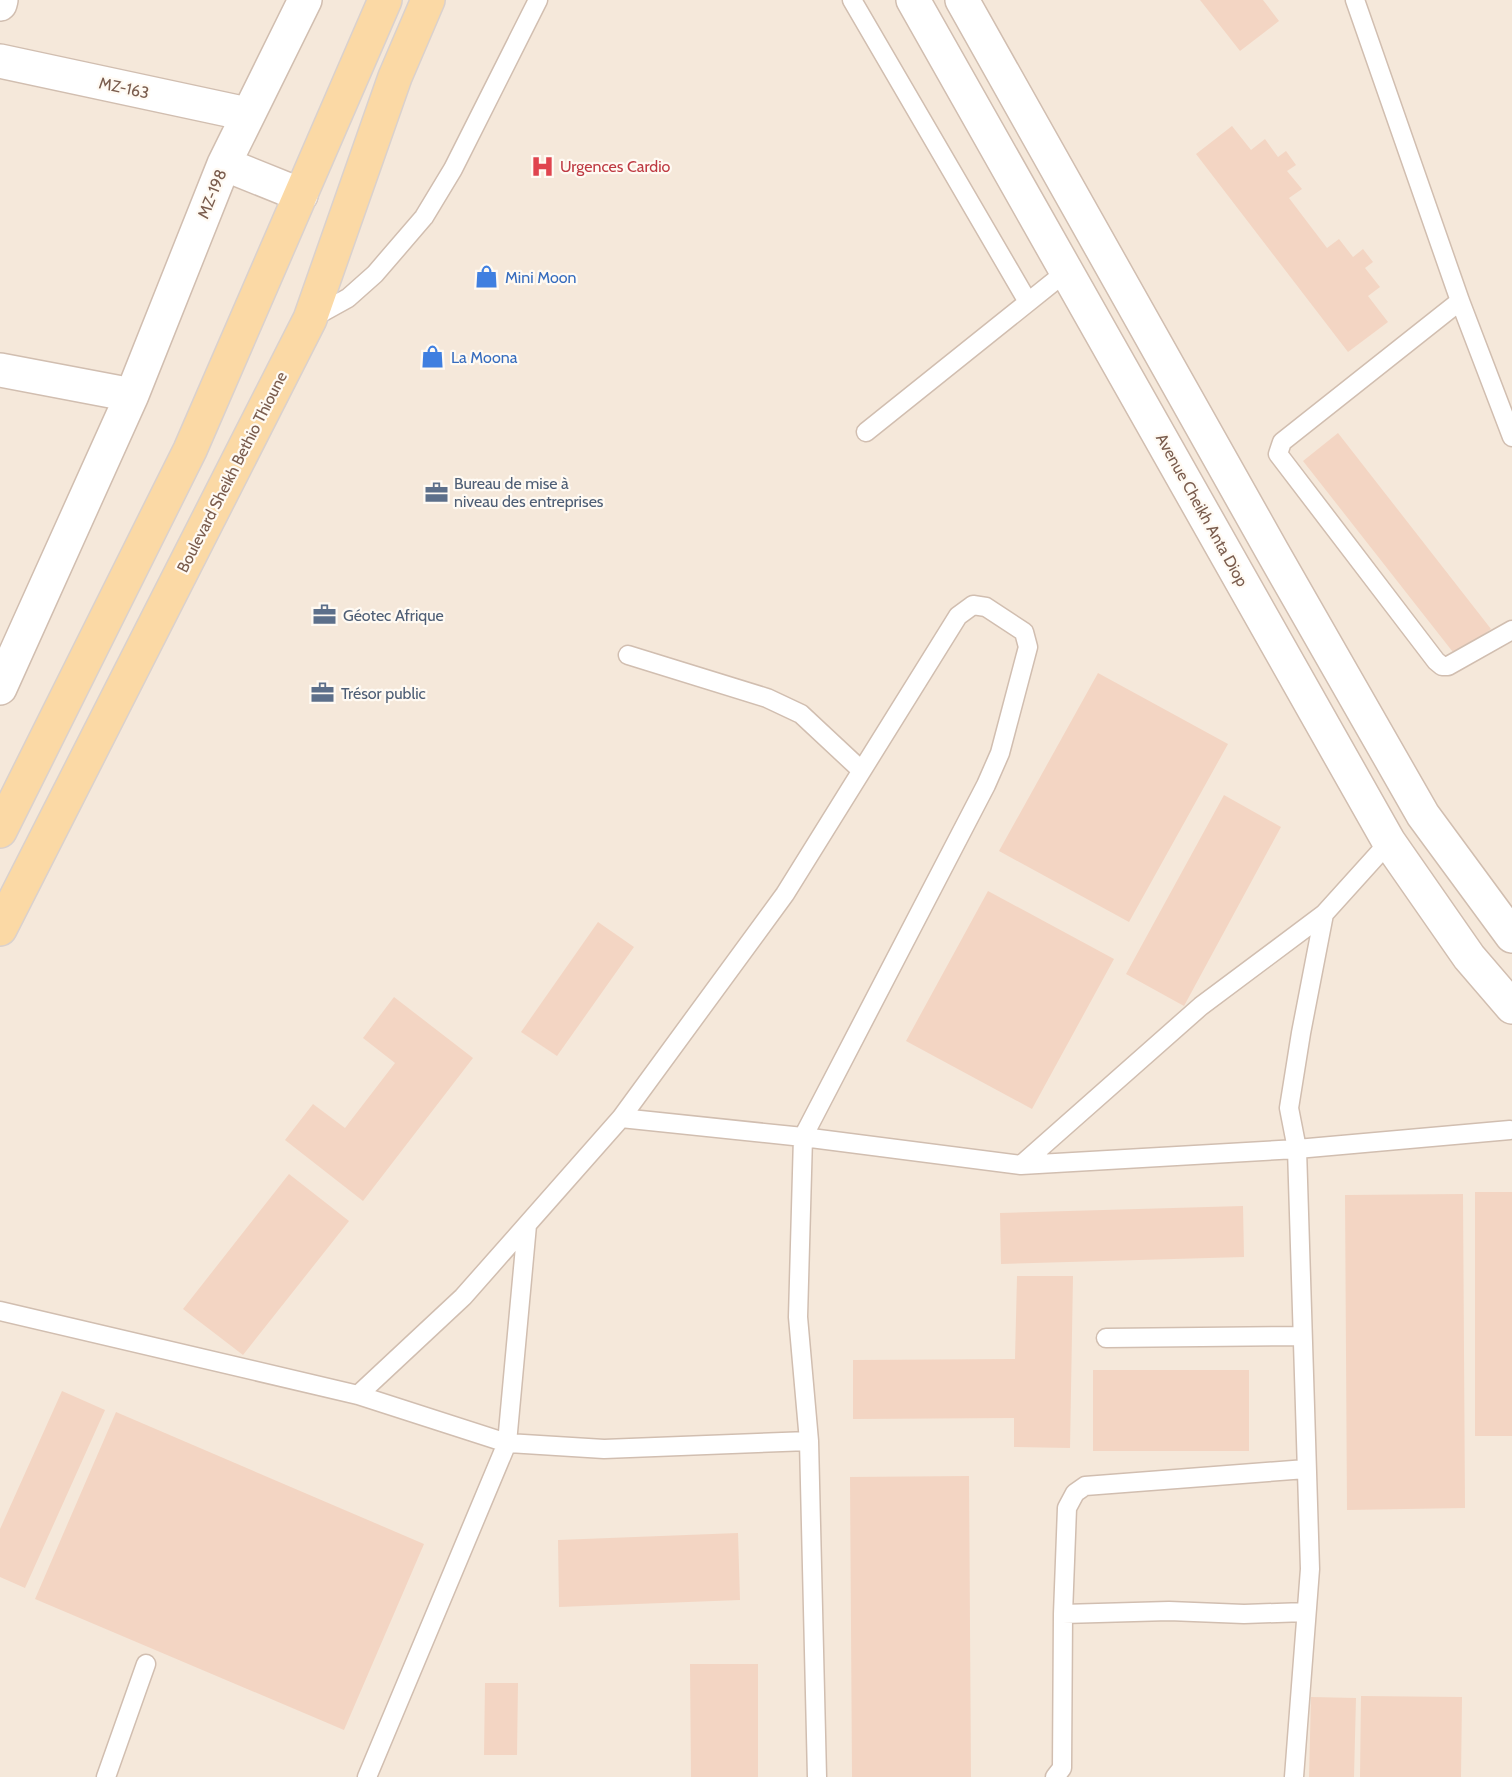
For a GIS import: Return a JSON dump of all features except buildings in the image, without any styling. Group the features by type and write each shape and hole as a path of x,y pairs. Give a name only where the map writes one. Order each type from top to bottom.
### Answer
{"main road":[{"path":"0,831 190,450 385,0"},
{"name":"Boulevard Sheikh Bethio Thioune","path":"0,929 310,319 395,77 428,0"}],"street":[{"path":"0,4 1,0"},
{"name":"MZ-198","path":"0,686 132,395 224,164 305,0"},
{"name":"Avenue Cheikh Anta Diop","path":"913,0 1389,842 1469,957 1512,1007"},
{"path":"962,0 1423,815 1512,936"},
{"name":"MZ-163","path":"0,61 248,114"},
{"path":"224,164 301,195"},
{"path":"0,370 132,395"}],"lane":[{"path":"310,319 348,298 375,274 424,217 453,169 538,0"},
{"path":"852,0 1028,302"},
{"path":"1355,0 1460,301 1512,437"},
{"path":"866,432 1067,271"},
{"path":"1460,301 1282,442 1278,454 1442,666 1448,666 1512,630"},
{"path":"358,1395 463,1297 621,1118 785,894 958,616 973,605 986,607 1024,632 1028,647 1000,753 803,1137 798,1317 809,1442 818,1777"},
{"path":"628,655 767,698 801,714 861,771"},
{"path":"1021,1165 1201,1006 1324,914 1389,842"},
{"path":"1294,1777 1310,1569 1297,1149 1289,1108 1324,914"},
{"path":"621,1118 803,1137 1021,1165 1297,1149 1510,1130"},
{"path":"367,1777 507,1443 527,1225"},
{"path":"0,1311 358,1395 507,1443 604,1449 809,1442"},
{"path":"1106,1338 1302,1336"},
{"path":"1055,1777 1062,1768 1067,1508 1075,1493 1085,1486 1306,1469"},
{"path":"1064,1614 1169,1611 1244,1614 1306,1612"},
{"path":"106,1777 146,1664"}],"shaded area":[{"path":"0,0 1512,0 1512,1777 0,1777"}],"place":[{"name":"Urgences Cardio","path":"542,166"},
{"name":"Mini Moon","path":"487,277"},
{"name":"La Moona","path":"433,357"},
{"name":"Bureau de mise à niveau des entreprises","path":"436,492"},
{"name":"Géotec Afrique","path":"325,615"},
{"name":"Trésor public","path":"323,693"}]}
